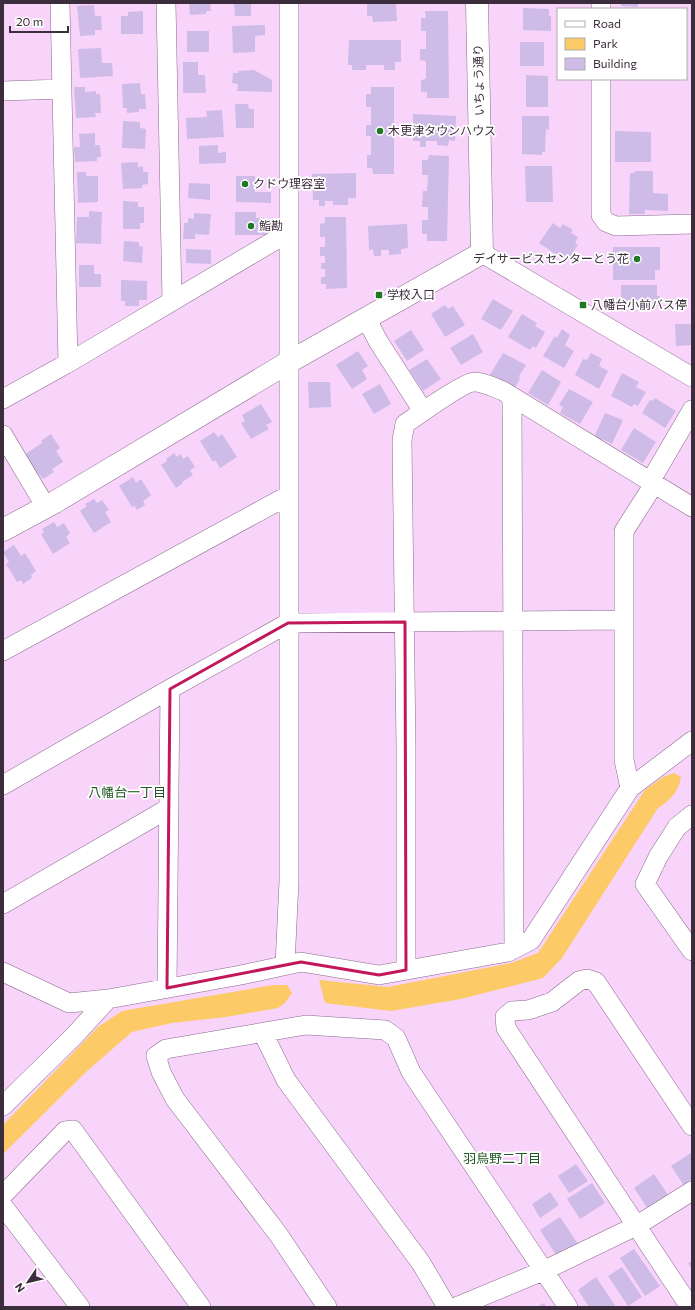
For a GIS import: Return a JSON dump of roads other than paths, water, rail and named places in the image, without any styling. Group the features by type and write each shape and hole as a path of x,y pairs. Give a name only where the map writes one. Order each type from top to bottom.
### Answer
{"street":[{"path":"60,3 68,363"},
{"path":"166,3 172,301"},
{"path":"285,965 289,881 289,3"},
{"name":"いちょう通り","path":"477,3 482,253"},
{"path":"601,80 601,215 606,222 616,226 692,224"},
{"path":"3,91 62,89"},
{"path":"3,399 68,363 289,232"},
{"path":"3,530 46,507 289,362 482,253 692,376"},
{"path":"366,318 378,341 422,411"},
{"path":"406,970 402,440 405,424 422,411 471,382 483,382 512,397 692,507"},
{"path":"512,397 514,949"},
{"path":"630,788 624,760 624,531 692,410"},
{"path":"3,435 46,507"},
{"path":"3,651 289,495"},
{"path":"3,785 288,623 624,620"},
{"path":"167,988 170,689"},
{"path":"3,972 69,1003 108,999 241,975 301,962 379,975 508,952 531,940 630,788 692,741"},
{"path":"3,904 169,808"},
{"path":"692,816 677,827 658,857 645,884 692,950"},
{"path":"690,1307 506,1028 505,1017 512,1011 528,1010 552,1002 579,980 587,979 596,982 692,1126"},
{"path":"5,1102 74,1036 108,999"},
{"path":"327,1307 278,1234 175,1099 161,1072 156,1056 166,1049 306,1025 385,1030 396,1038 411,1072 568,1307"},
{"path":"263,1033 286,1080 421,1263 447,1307"},
{"path":"3,1195 65,1131 73,1130 201,1307"},
{"path":"456,1307 543,1271 636,1226 692,1191"},
{"path":"3,1206 80,1307"}],"place":[{"name":"木更津タウンハウス","path":"380,131"},
{"name":"クドウ理容室","path":"245,184"},
{"name":"鮨勘","path":"251,226"},
{"name":"デイサービスセンターとう花","path":"637,259"},
{"name":"学校入口","path":"379,295"},
{"name":"八幡台小前バス停","path":"583,305"}],"district":[{"name":"八幡台一丁目","path":"127,792"},
{"name":"羽鳥野二丁目","path":"502,1158"}]}
